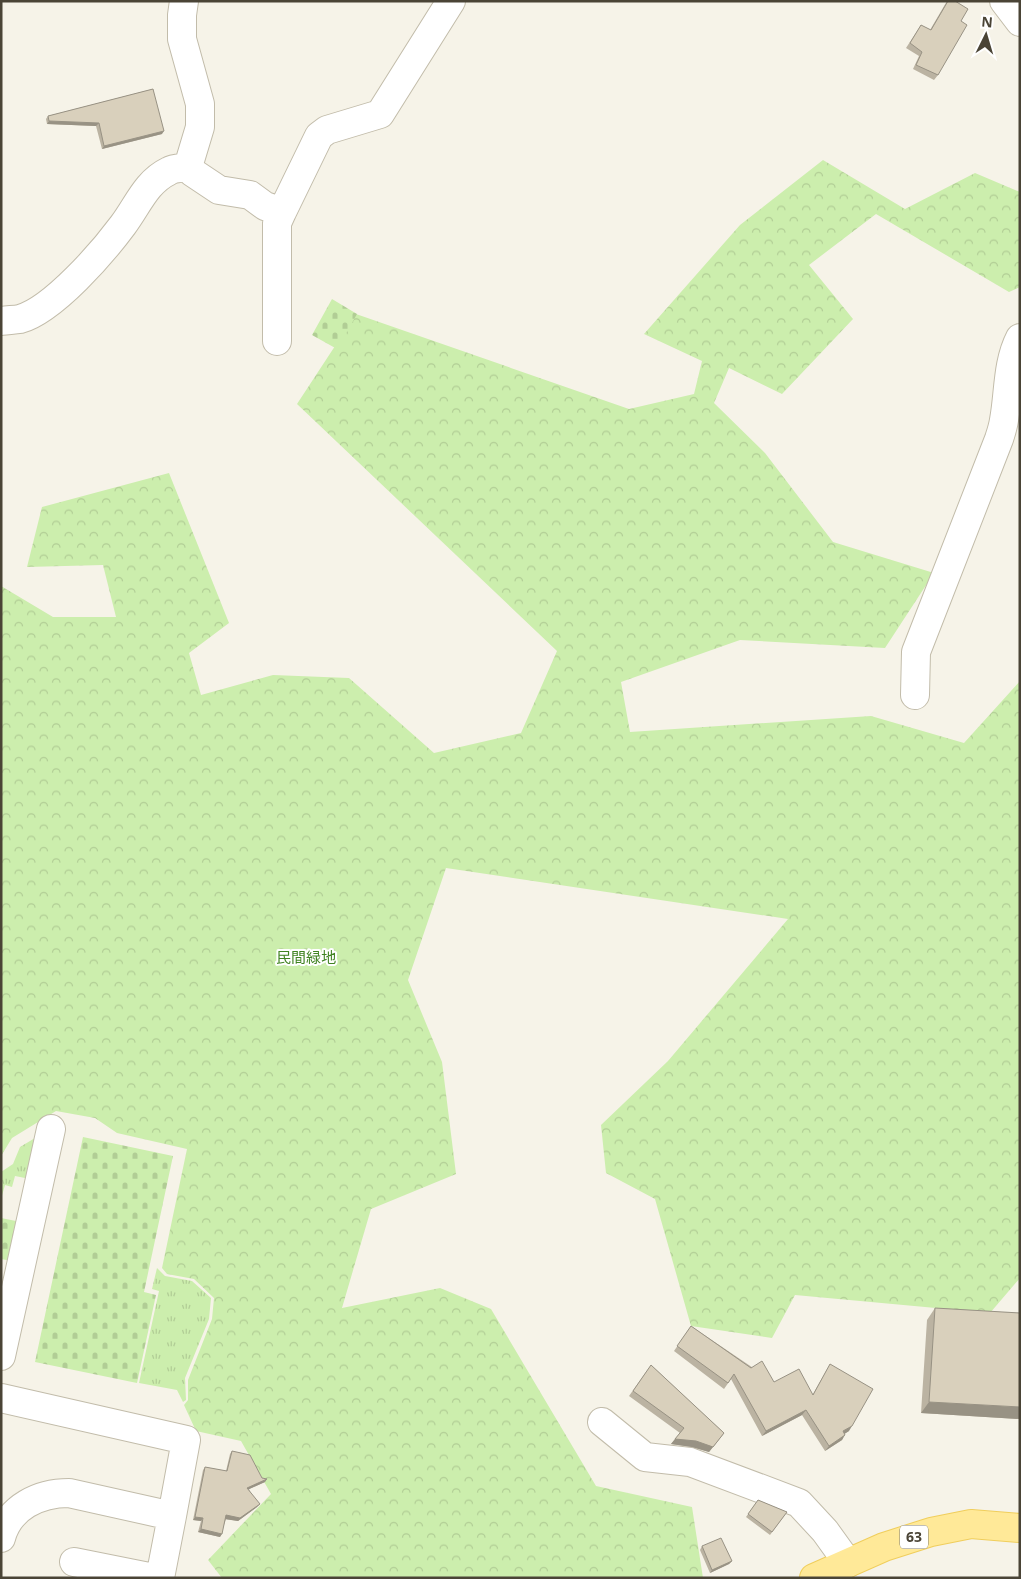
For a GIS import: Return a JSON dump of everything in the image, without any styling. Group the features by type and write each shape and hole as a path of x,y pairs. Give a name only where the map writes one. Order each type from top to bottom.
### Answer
{"main road":[{"name":"63","path":"814,1578 884,1547 931,1532 971,1524 1020,1528"}],"street":[{"path":"184,1 182,39 200,104 200,127 188,167"},
{"path":"277,341 277,223 320,136 327,130 380,114 451,1"},
{"path":"1004,1 1020,22"},
{"path":"188,167 192,172 219,190 250,195 265,206 282,212"},
{"path":"1,320 20,318 33,314 52,302 93,261 123,226 152,182 170,170 188,167"},
{"path":"915,695 916,652 999,439 1004,420 1011,364 1020,338"},
{"path":"1,1356 51,1129"},
{"path":"1,1398 186,1440 160,1578"},
{"path":"602,1422 645,1457 690,1462 799,1503 825,1531 848,1563"},
{"path":"1,1538 4,1527 18,1509 31,1501 55,1493 69,1494 172,1516"},
{"path":"74,1562 154,1578"}],"green space":[{"name":"民間緑地","path":"823,160 905,209 975,173 1020,192 1020,287 1009,292 876,214 809,265 853,319 782,394 729,368 714,403 765,453 833,542 934,573 885,648 740,640 621,682 630,732 871,716 964,743 1020,681 1020,1278 990,1313 795,1295 772,1338 691,1326 655,1199 606,1173 601,1125 668,1061 788,919 446,868 408,980 442,1062 456,1174 371,1209 342,1308 440,1288 491,1309 596,1486 692,1507 703,1578 222,1578 208,1560 271,1494 241,1441 196,1431 184,1405 188,1400 188,1380 212,1319 214,1298 194,1279 167,1274 162,1268 187,1149 117,1133 95,1118 56,1111 12,1138 1,1156 1,586 53,617 116,617 103,565 27,567 42,507 169,473 229,623 189,653 201,695 273,675 349,678 434,753 521,733 557,651 297,404 356,314 629,409 694,394 702,361 644,334 740,225"},
{"path":"332,299 357,314 337,349 312,335"},
{"path":"40,1135 30,1179 15,1176 12,1187 5,1185 1,1199 1,1172 13,1164 20,1147"},
{"path":"83,1137 173,1156 144,1292 156,1295 137,1383 35,1362"},
{"path":"1,1218 21,1222 12,1261 1,1259"},
{"path":"157,1268 165,1276 192,1281 211,1298 209,1319 185,1378 186,1400 183,1402 177,1390 139,1383 159,1291 152,1289"}],"building":[{"path":"948,1 955,1 968,9 961,21 967,25 938,75 916,65 922,52 910,43 921,25 931,30"},
{"path":"153,89 164,131 104,146 99,123 49,121 48,116"},
{"path":"935,1308 1020,1313 1020,1407 929,1402"},
{"path":"691,1326 751,1368 762,1361 774,1382 799,1369 813,1395 830,1364 873,1389 852,1426 843,1431 845,1435 829,1446 806,1410 766,1431 734,1374 728,1383 677,1346"},
{"path":"651,1365 724,1433 713,1447 696,1441 675,1439 684,1428 633,1391"},
{"path":"232,1451 250,1455 262,1478 267,1479 247,1488 260,1504 240,1518 226,1515 222,1534 201,1529 203,1518 195,1517 205,1467 227,1471"},
{"path":"758,1500 787,1512 772,1532 748,1514"},
{"path":"721,1538 732,1561 712,1570 702,1546"}]}
